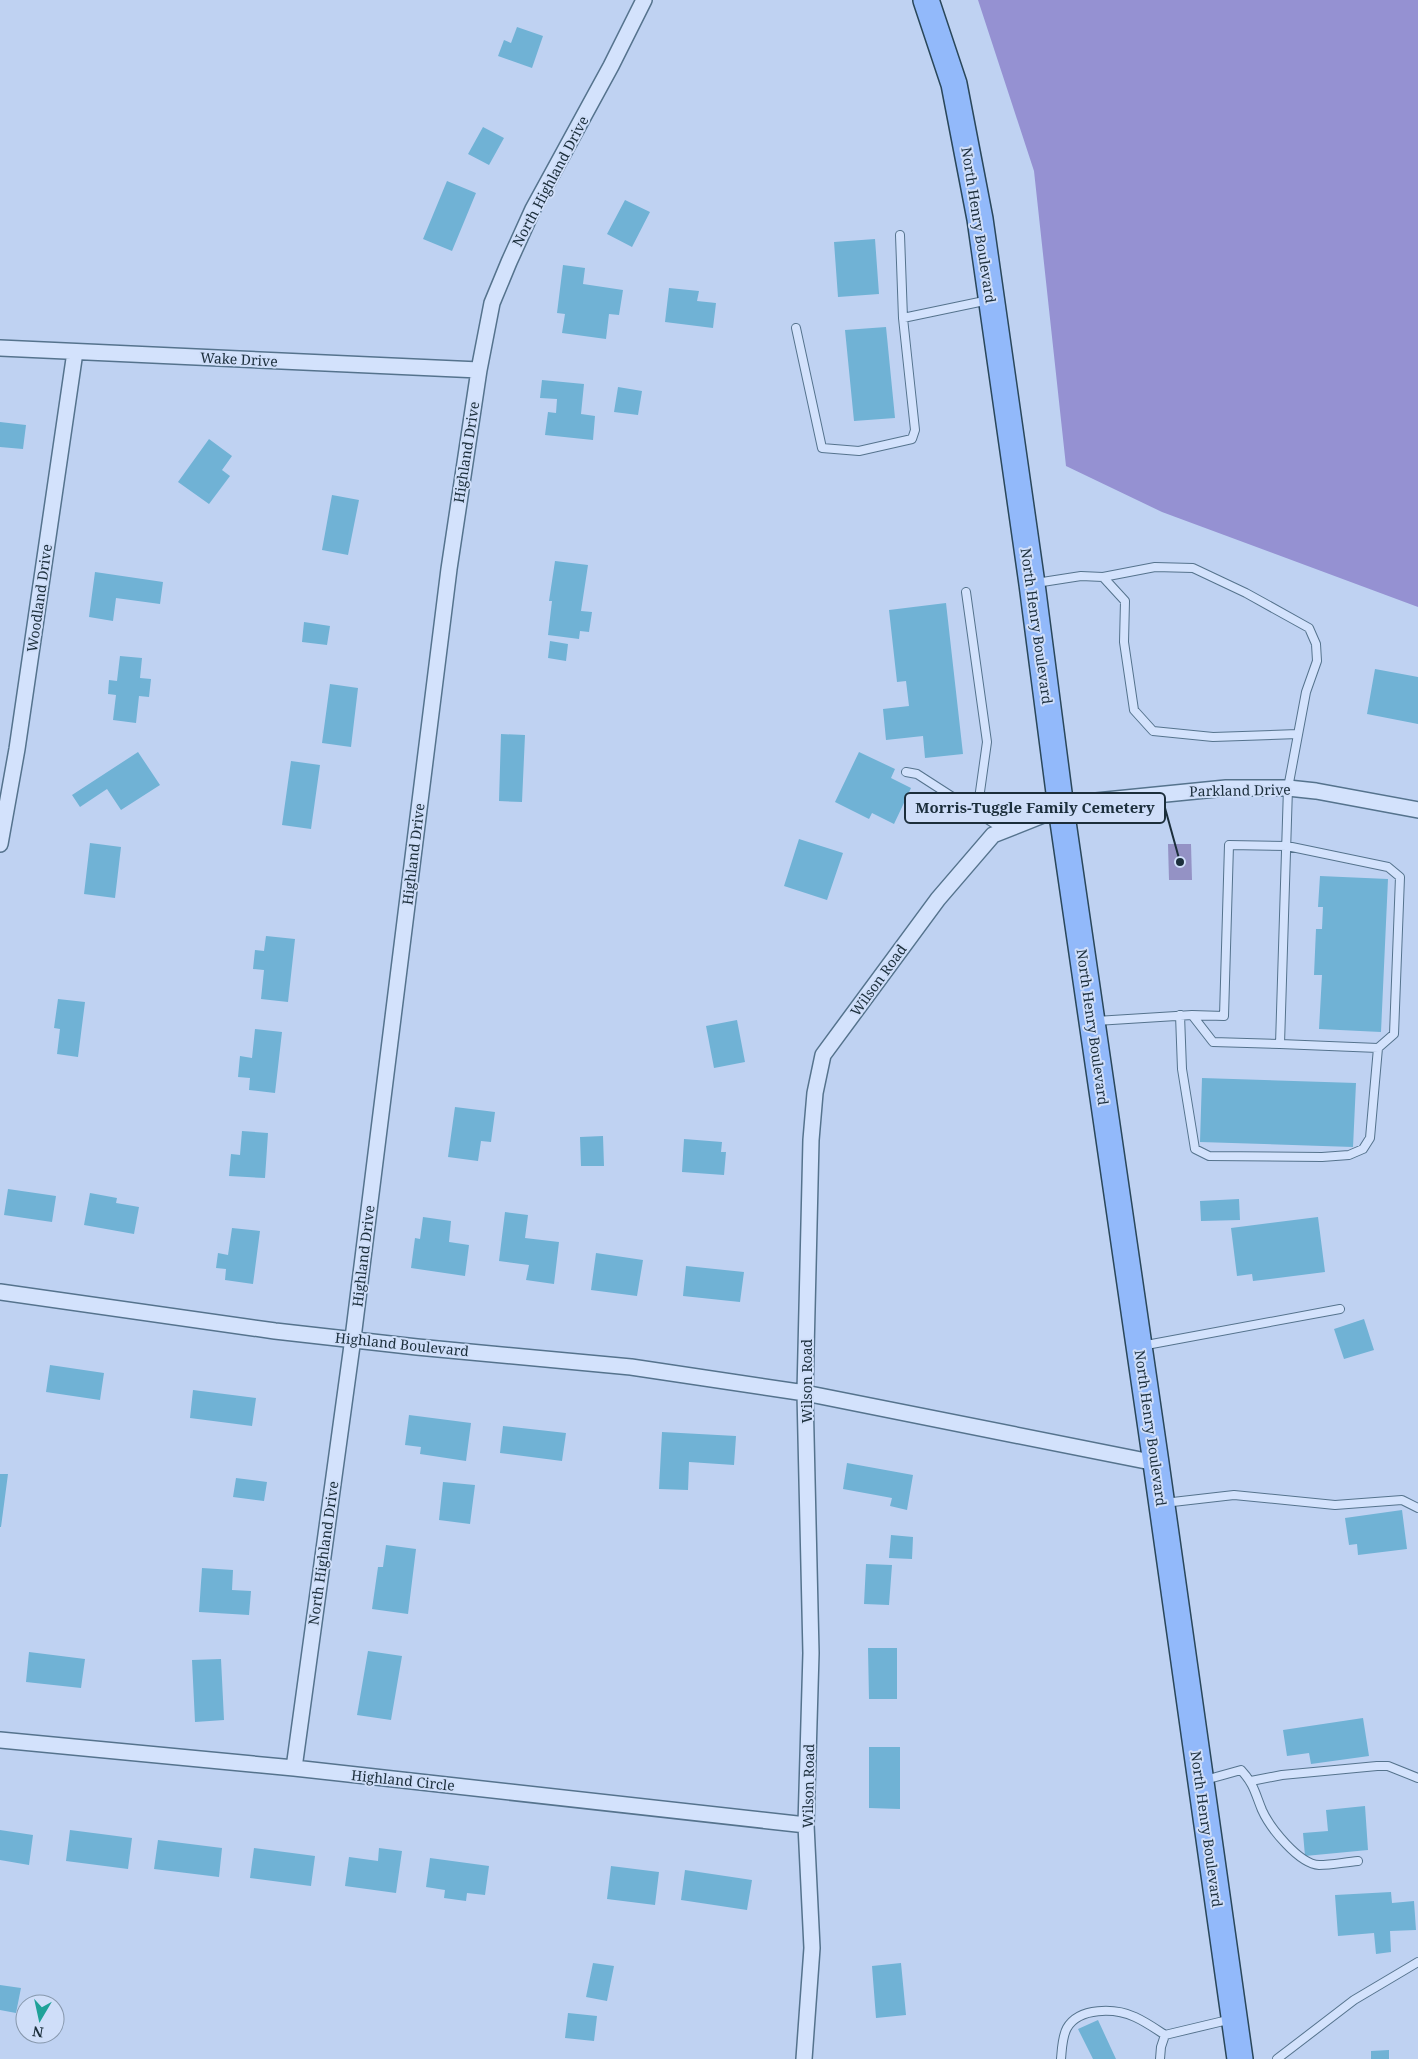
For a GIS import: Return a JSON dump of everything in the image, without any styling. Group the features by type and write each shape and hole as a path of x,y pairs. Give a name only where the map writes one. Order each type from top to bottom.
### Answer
{"main road":[{"name":"North Henry Boulevard","path":"926,0 954,84 980,219 1032,584 1061,808 1162,1503 1240,2059"}],"street":[{"name":"North Highland Drive","path":"479,370 492,303 509,262 533,209 611,66 644,0"},
{"name":"Wake Drive","path":"0,348 479,370"},
{"name":"Woodland Drive","path":"0,844 18,740 75,352"},
{"name":"Highland Drive","path":"353,1338 449,569 479,370"},
{"name":"Parkland Drive","path":"1061,808 1096,801 1198,789 1288,788 1344,795 1418,810"},
{"name":"Wilson Road","path":"804,2059 812,1948 806,1825 811,1653 805,1393 811,1140 815,1093 823,1055 938,899 993,835 1061,808"},
{"name":"Highland Boulevard","path":"0,1292 275,1330 417,1347 631,1367 805,1393 1156,1463"},
{"name":"North Highland Drive","path":"294,1768 353,1338"},
{"name":"Highland Circle","path":"0,1740 294,1768 806,1825"}],"lane":[{"path":"796,328 822,448 859,451 912,439 915,430 903,318 900,235"},
{"path":"903,318 991,300"},
{"path":"1032,584 1081,576 1103,577 1155,567 1194,568 1246,593 1309,628 1316,644 1317,662 1306,692 1288,788 1280,1044"},
{"path":"1103,577 1125,601 1124,642 1134,710 1153,731 1213,737 1298,734"},
{"path":"966,592 987,742 977,813"},
{"path":"906,772 917,774 1004,830"},
{"path":"1092,1021 1180,1015 1192,1015 1224,1016 1230,845 1287,846 1388,867 1400,878 1394,1034 1378,1048 1213,1042 1192,1015"},
{"path":"1180,1015 1182,1069 1191,1134 1195,1149 1209,1156 1322,1157 1349,1155 1363,1149 1370,1138 1378,1048"},
{"path":"1139,1346 1340,1308"},
{"path":"1162,1503 1234,1495 1335,1505 1402,1500 1418,1508"},
{"path":"1252,1781 1282,1775 1377,1766 1388,1766 1418,1778"},
{"path":"1201,1782 1241,1770 1252,1781 1263,1812 1274,1830 1294,1852 1317,1865 1358,1861"},
{"path":"1277,2059 1354,2000 1418,1962"},
{"path":"1061,2059 1066,2030 1071,2022 1094,2011 1111,2011 1134,2017 1165,2035 1234,2018"},
{"path":"1160,2059 1160,2047 1165,2035"}],"shaded area":[{"path":"978,0 1418,0 1418,607 1162,512 1066,466 1034,171"},
{"path":"1168,844 1191,844 1192,880 1169,880"}],"building":[{"path":"517,27 543,36 532,68 498,56 504,40 511,43"},
{"path":"483,127 504,138 489,165 468,154"},
{"path":"447,181 476,193 452,251 423,239"},
{"path":"625,200 650,212 632,247 607,234"},
{"path":"875,239 879,294 838,297 834,242"},
{"path":"563,265 585,268 583,284 623,290 619,315 609,314 606,339 562,333 565,314 557,313"},
{"path":"669,288 699,291 697,301 716,303 713,328 665,322"},
{"path":"886,327 895,418 854,421 845,330"},
{"path":"542,380 584,384 581,414 595,416 593,440 545,435 548,412 556,413 557,399 540,398"},
{"path":"618,387 642,391 638,415 614,412"},
{"path":"0,422 26,425 23,449 0,447"},
{"path":"209,439 232,456 222,470 230,476 209,504 178,482"},
{"path":"332,495 359,500 348,555 322,550"},
{"path":"555,561 588,565 581,611 592,612 589,632 580,631 579,639 548,635 552,601 549,601"},
{"path":"95,572 163,582 160,604 116,598 113,621 89,617"},
{"path":"946,603 963,754 925,758 923,736 886,740 883,709 909,706 906,681 897,682 889,610"},
{"path":"304,622 330,626 327,645 302,642"},
{"path":"550,641 568,644 566,661 548,658"},
{"path":"120,656 142,658 140,678 151,679 149,697 139,696 136,723 113,720 116,695 108,694 109,680 117,681"},
{"path":"1375,669 1418,677 1418,724 1367,714"},
{"path":"330,684 358,688 351,747 322,743"},
{"path":"501,734 525,735 522,802 499,801"},
{"path":"138,752 160,785 121,810 107,789 80,807 72,795"},
{"path":"859,752 895,769 891,778 911,788 894,824 872,813 869,819 835,802"},
{"path":"291,761 320,765 311,829 282,825"},
{"path":"799,839 843,853 827,900 784,886"},
{"path":"90,843 121,847 115,898 84,894"},
{"path":"1320,876 1388,879 1381,1032 1319,1029 1322,975 1314,975 1316,929 1322,929 1323,907 1318,907"},
{"path":"266,936 295,939 288,1002 261,999 264,970 253,969 255,950 264,951"},
{"path":"58,999 85,1002 78,1057 57,1054 60,1029 54,1028"},
{"path":"737,1020 745,1062 714,1068 706,1026"},
{"path":"255,1029 282,1032 275,1093 249,1090 250,1078 238,1077 240,1056 252,1058"},
{"path":"1202,1078 1356,1083 1353,1147 1200,1142"},
{"path":"455,1107 495,1112 491,1142 481,1141 478,1161 448,1157"},
{"path":"242,1131 268,1133 265,1178 229,1176 231,1154 240,1155"},
{"path":"603,1136 604,1166 581,1166 580,1137"},
{"path":"684,1139 722,1142 721,1152 726,1152 724,1175 682,1172"},
{"path":"8,1189 56,1196 52,1222 4,1215"},
{"path":"90,1193 117,1198 116,1203 139,1207 134,1234 84,1225"},
{"path":"1239,1199 1240,1220 1201,1221 1200,1201"},
{"path":"505,1212 528,1215 525,1238 559,1242 554,1284 526,1280 529,1265 499,1261"},
{"path":"423,1217 451,1221 449,1242 469,1245 465,1276 411,1268 415,1238 420,1239"},
{"path":"1318,1217 1325,1272 1253,1281 1252,1274 1237,1276 1231,1228"},
{"path":"232,1228 260,1231 253,1284 225,1280 226,1269 216,1268 218,1253 228,1255"},
{"path":"596,1253 643,1260 637,1296 591,1290"},
{"path":"686,1266 744,1272 740,1302 683,1296"},
{"path":"1364,1319 1374,1350 1344,1359 1334,1329"},
{"path":"50,1365 104,1373 100,1400 46,1392"},
{"path":"193,1390 256,1398 252,1426 190,1418"},
{"path":"409,1415 471,1423 466,1461 420,1454 421,1447 405,1445"},
{"path":"503,1426 566,1433 562,1461 500,1453"},
{"path":"662,1432 736,1436 734,1465 689,1462 688,1490 659,1489"},
{"path":"847,1463 913,1475 907,1510 890,1506 892,1498 843,1489"},
{"path":"0,1474 8,1474 1,1527 0,1527"},
{"path":"236,1478 267,1482 264,1501 233,1497"},
{"path":"443,1482 475,1485 470,1524 439,1520"},
{"path":"1402,1510 1407,1549 1358,1555 1357,1544 1349,1545 1345,1518"},
{"path":"891,1535 913,1537 912,1559 889,1558"},
{"path":"386,1545 416,1549 408,1614 372,1609 378,1567 383,1567"},
{"path":"866,1564 892,1565 889,1605 864,1604"},
{"path":"202,1568 233,1570 232,1590 251,1591 249,1615 199,1612"},
{"path":"868,1648 897,1648 897,1699 869,1699"},
{"path":"368,1651 402,1656 391,1720 357,1715"},
{"path":"29,1652 85,1659 81,1688 26,1682"},
{"path":"221,1659 224,1720 195,1722 192,1660"},
{"path":"1363,1718 1369,1756 1311,1764 1309,1753 1287,1756 1283,1730"},
{"path":"869,1747 900,1747 900,1809 869,1808"},
{"path":"1365,1806 1368,1850 1305,1856 1303,1833 1328,1831 1326,1810"},
{"path":"0,1830 33,1835 29,1865 0,1860"},
{"path":"70,1830 132,1838 128,1869 66,1861"},
{"path":"158,1840 222,1848 219,1877 154,1869"},
{"path":"254,1848 315,1856 311,1886 250,1878"},
{"path":"379,1848 402,1851 396,1893 345,1886 349,1857 378,1861"},
{"path":"430,1858 489,1866 485,1895 467,1893 466,1901 444,1898 445,1890 426,1887"},
{"path":"611,1866 659,1872 655,1905 607,1899"},
{"path":"685,1870 752,1880 747,1910 681,1900"},
{"path":"1391,1892 1392,1903 1414,1901 1416,1930 1390,1931 1391,1952 1376,1954 1374,1933 1338,1936 1335,1895"},
{"path":"593,1963 614,1966 607,2001 586,1997"},
{"path":"901,1963 906,2015 876,2018 872,1966"},
{"path":"0,1985 21,1988 20,1994 15,1994 15,2013 0,2010"},
{"path":"568,2013 597,2016 594,2041 565,2038"},
{"path":"1098,2020 1116,2059 1093,2059 1078,2029"},
{"path":"1389,2050 1389,2059 1371,2059 1371,2051"}],"place":[{"name":"Morris-Tuggle Family Cemetery","path":"1180,862"}]}
